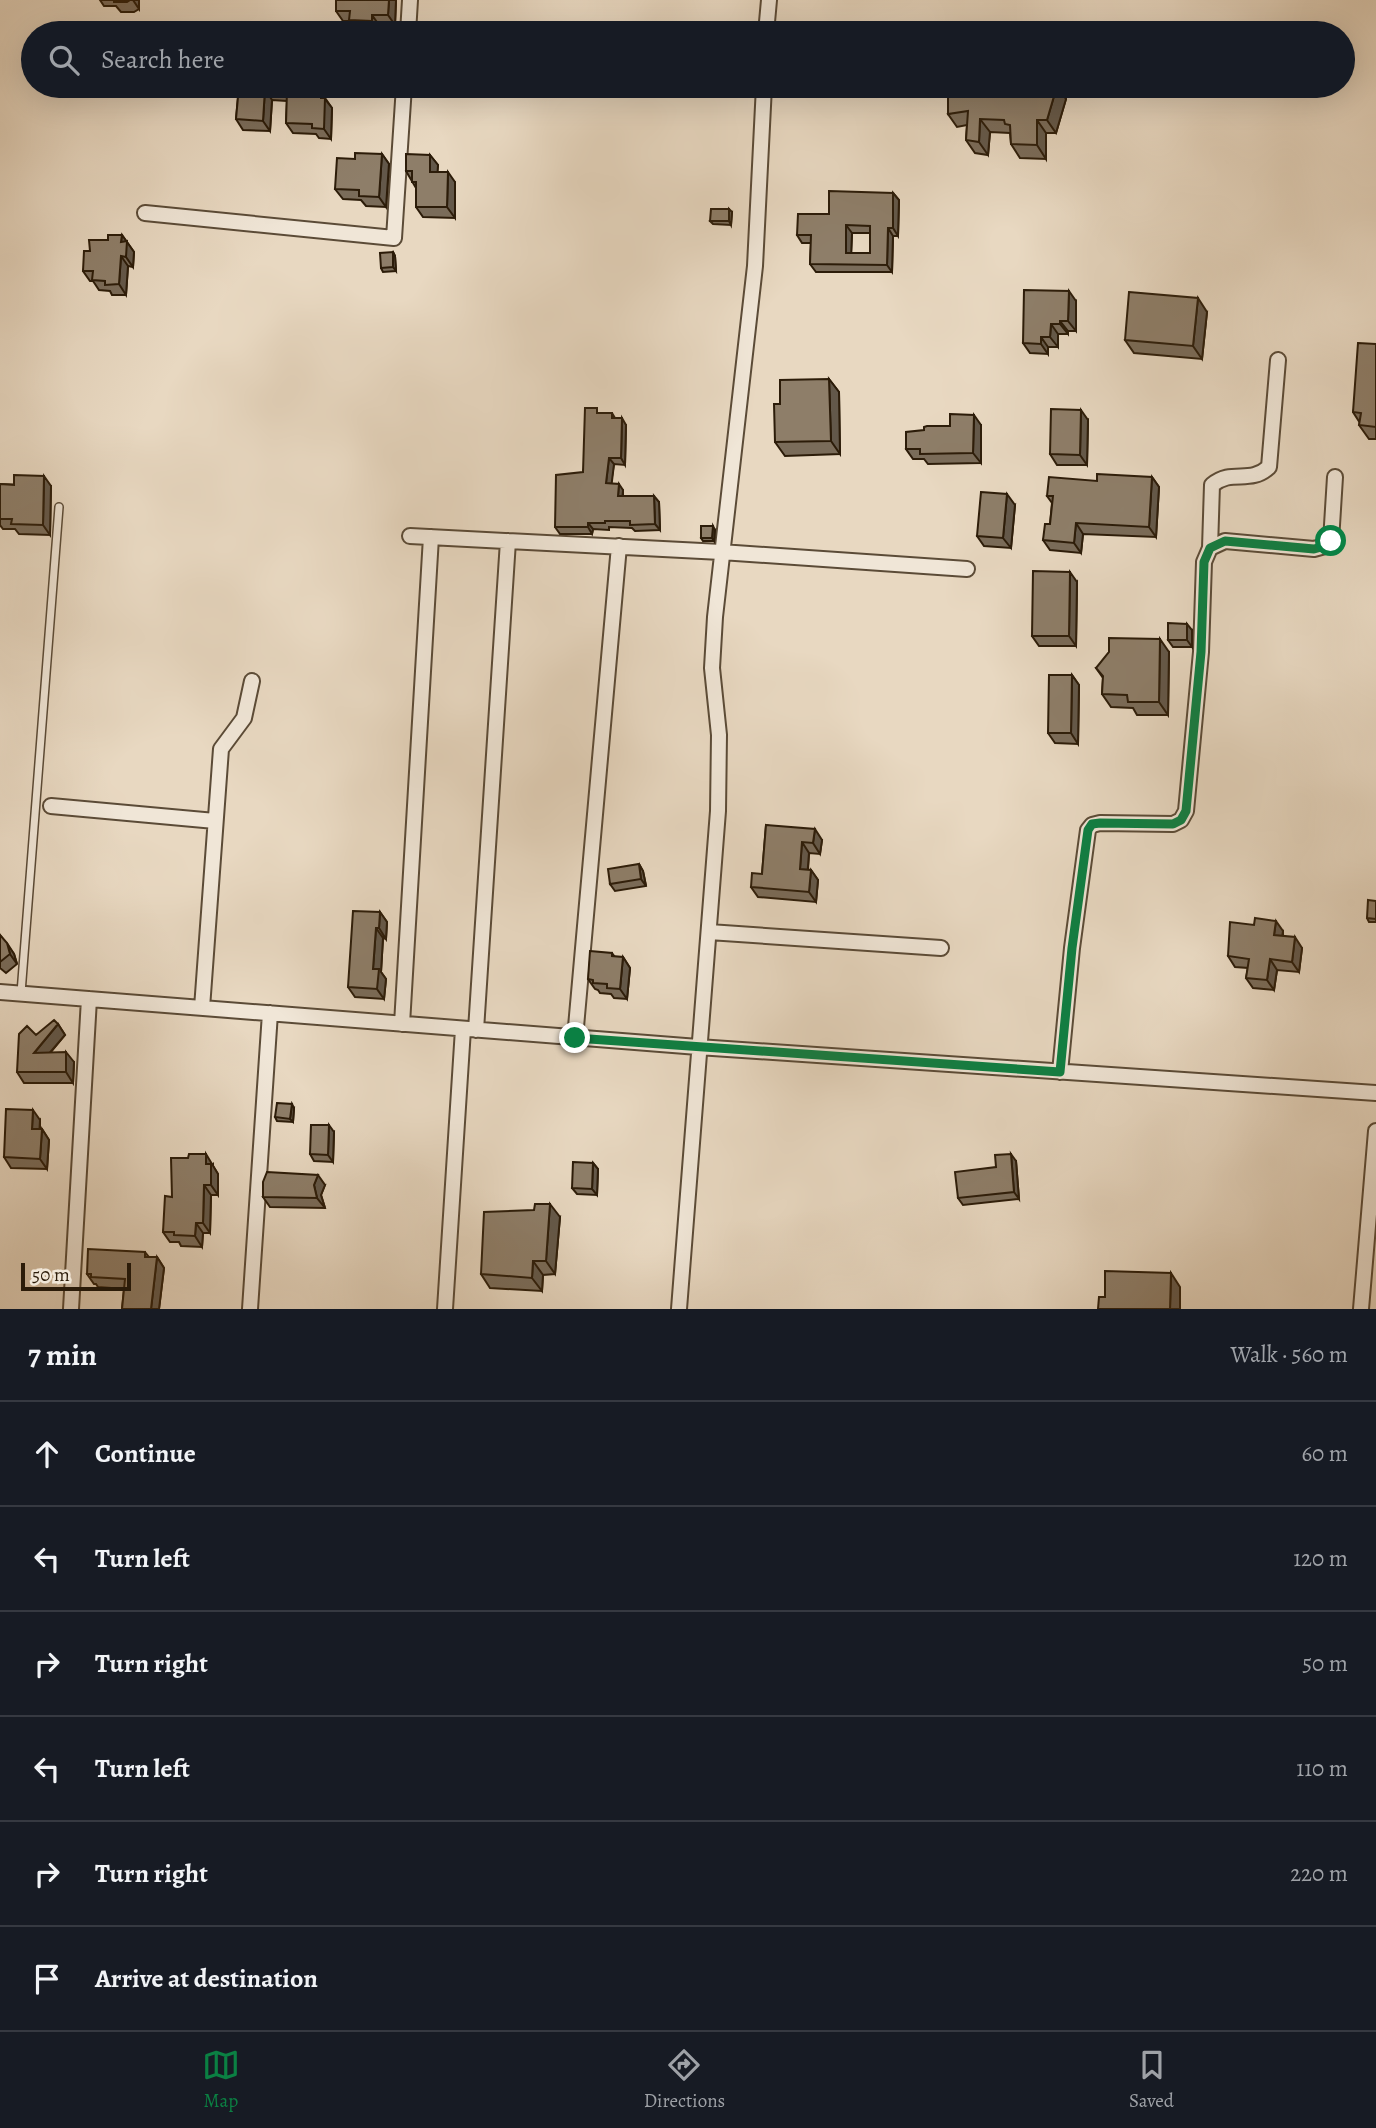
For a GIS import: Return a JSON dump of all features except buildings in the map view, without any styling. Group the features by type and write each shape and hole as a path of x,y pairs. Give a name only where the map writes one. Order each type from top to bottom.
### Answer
{"street":[{"path":"409,21 410,0"},
{"path":"767,21 769,0"},
{"path":"145,213 394,238 403,98"},
{"path":"679,1309 719,775 719,735 712,668 721,552 755,266 763,98"},
{"path":"1060,1072 1072,948 1088,830 1092,824 1100,823 1173,824 1181,820 1186,811 1201,652 1204,562 1210,548 1212,485 1222,477 1260,475 1269,467 1278,360"},
{"path":"1210,548 1225,541 1314,549 1325,546 1331,541 1335,477"},
{"path":"410,536 721,552 967,569"},
{"path":"402,1024 431,537"},
{"path":"445,1309 508,541"},
{"path":"575,1038 619,546"},
{"path":"202,1008 220,749 244,718 252,681"},
{"path":"51,806 215,821"},
{"path":"709,932 941,948"},
{"path":"0,992 698,1048 1376,1093"},
{"path":"71,1309 89,999"},
{"path":"250,1309 270,1013"},
{"path":"1361,1309 1376,1131"}],"lane":[{"path":"21,993 59,507"}],"route":[{"path":"575,1038 1060,1072 1072,948 1088,830 1092,824 1100,823 1173,824 1181,820 1186,811 1201,652 1204,562 1210,548 1225,541 1314,549 1331,541"}]}
